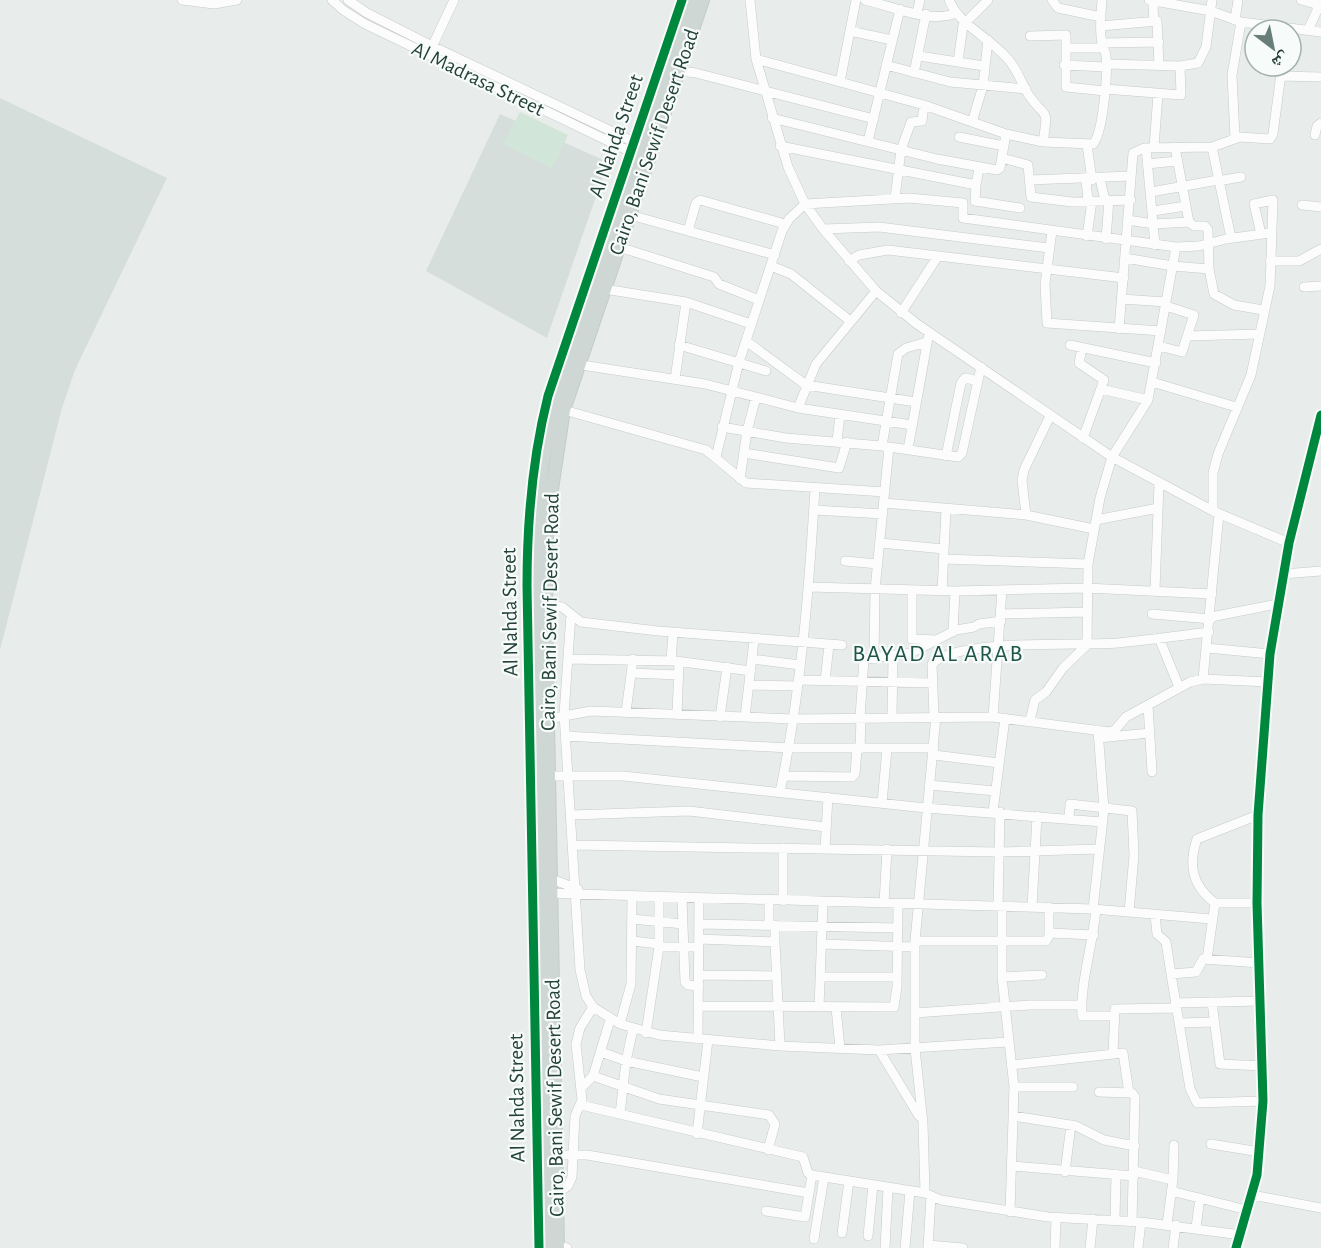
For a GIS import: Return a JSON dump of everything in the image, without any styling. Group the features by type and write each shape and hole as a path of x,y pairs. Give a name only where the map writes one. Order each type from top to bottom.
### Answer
{"main road":[{"name":"Cairo, Bani Sewif Desert Road","path":"558,1248 546,893 549,776 547,522 564,410 568,362 594,272 661,92 691,0"},
{"name":"Cairo, Bani Sewif Desert Road","path":"546,877 536,544 542,468 559,375 568,362 603,289 630,215 661,92 680,71 703,0"},
{"name":"Cairo, Bani Sewif Desert Road","path":"546,893 558,1248"}],"street":[{"path":"182,0 214,4 237,0"},
{"name":"Al Madrasa Street","path":"332,0 353,18 632,141"},
{"name":"Al Madrasa Street","path":"348,0 367,14 430,51 629,151"},
{"path":"430,51 454,0"},
{"name":"Al Nahda Street","path":"594,272 632,141 661,92 682,0"},
{"path":"750,0 756,59 780,146 806,204 823,229 876,291 928,337 981,367 1112,457 1216,513 1289,543"},
{"path":"840,82 856,0"},
{"path":"865,0 889,3 921,13 945,17 957,13"},
{"path":"914,73 919,56 920,0"},
{"path":"949,0 957,13 1013,65 1026,89 1046,113 1043,142"},
{"path":"966,84 962,29 965,21 988,0"},
{"path":"1052,0 1058,8 1101,21 1154,21"},
{"path":"756,59 924,105 1006,134 1043,142 1093,144 1097,139 1105,90 1102,0"},
{"path":"1064,65 1194,65 1203,58 1212,0"},
{"path":"1236,138 1232,75 1238,0"},
{"path":"1301,0 1320,3 1308,30"},
{"path":"1159,65 1158,25 1154,21 1154,1 1171,2 1211,11 1243,22"},
{"path":"868,141 892,40 903,6"},
{"path":"1303,30 1321,32"},
{"path":"850,31 892,40"},
{"path":"1030,36 1065,35 1064,81 1068,88 1183,93 1180,66"},
{"path":"972,122 983,86 988,40"},
{"path":"1066,48 1159,42"},
{"path":"919,56 984,66"},
{"path":"886,65 966,84 1026,89"},
{"path":"680,71 874,119"},
{"path":"1303,74 1321,76"},
{"path":"1119,329 1133,153 1150,148 1212,147 1236,138 1271,138 1280,78"},
{"path":"1155,245 1148,164 1158,93"},
{"path":"895,198 901,150 911,122 922,121 924,105"},
{"path":"772,118 979,168 998,170 1006,134"},
{"path":"1315,135 1317,126 1321,123"},
{"path":"959,138 1004,146"},
{"path":"1087,145 1093,179 1087,236"},
{"path":"780,146 975,185"},
{"path":"1175,147 1190,222 1194,226 1206,228 1212,291 1217,297 1234,305 1263,310"},
{"path":"1212,147 1231,238"},
{"path":"1002,158 1028,165 1031,197 1090,201 1131,198 1241,177"},
{"path":"1148,164 1177,161"},
{"path":"979,168 975,185 975,201 1020,208"},
{"path":"1029,180 1131,176"},
{"path":"1093,179 1107,200 1106,239"},
{"path":"716,457 739,362 785,224 806,204 895,198 962,202 963,218 1176,247 1199,246 1209,242 1266,233 1270,261 1270,286 1263,310 1251,375 1223,437 1213,473 1216,513 1211,618 1203,679"},
{"path":"688,231 696,203 700,200 785,224"},
{"path":"1302,205 1321,207"},
{"path":"1153,211 1186,206"},
{"path":"630,215 775,255"},
{"path":"1128,220 1154,224 1190,222"},
{"path":"823,229 879,227 1049,248"},
{"path":"1052,231 1046,270 1047,323 1161,331"},
{"path":"619,247 714,277 719,284 759,300"},
{"path":"1030,720 1035,700 1046,692 1063,668 1087,645 1086,588 1095,524 1112,457 1148,400 1176,247"},
{"path":"1270,261 1299,261 1321,249"},
{"path":"849,261 859,255 888,250 1124,278"},
{"path":"901,313 938,256"},
{"path":"1125,258 1209,269"},
{"path":"771,266 791,274 849,320"},
{"path":"1304,287 1321,286"},
{"path":"603,289 686,302 751,324"},
{"path":"798,408 816,364 849,320 876,291"},
{"path":"1122,299 1166,304 1194,314 1182,352 1159,346"},
{"path":"675,379 686,302"},
{"path":"1188,336 1259,334"},
{"path":"874,659 875,590 885,492 886,421 898,354 928,337"},
{"path":"908,449 928,337"},
{"path":"746,341 806,385 916,402"},
{"path":"679,345 766,371"},
{"path":"1070,345 1156,363"},
{"path":"1083,348 1078,363 1104,380 1083,438"},
{"path":"568,362 732,390 798,408 912,425"},
{"path":"722,427 786,438 908,449 956,457 962,453 981,367"},
{"name":"Al Nahda Street","path":"539,1248 530,882 527,542 534,461 548,396 559,375"},
{"path":"946,456 961,383 965,378 978,381"},
{"path":"1152,382 1236,407"},
{"path":"1101,389 1148,400"},
{"path":"740,480 747,431 756,397"},
{"path":"564,410 706,450 740,480 753,485 885,492"},
{"path":"744,453 839,468 842,442 840,415"},
{"path":"1236,1248 1252,1195 1260,1152 1263,1101 1264,1066 1257,903 1258,815 1270,654 1289,543 1321,415"},
{"path":"1026,515 1022,480 1024,470 1050,416"},
{"path":"1155,590 1159,484"},
{"path":"780,792 794,718 803,644 815,488"},
{"path":"884,504 1026,515 1095,524 1158,508"},
{"path":"814,510 883,514"},
{"path":"942,591 946,510"},
{"path":"880,543 944,554 1088,564"},
{"path":"845,561 878,564"},
{"path":"1283,574 1321,570"},
{"path":"809,587 912,591 1086,588 1212,594"},
{"path":"993,717 1002,590"},
{"path":"912,591 912,639 936,640"},
{"path":"953,632 955,591"},
{"path":"1152,614 1211,618 1277,604"},
{"path":"546,605 562,607 581,622 673,633 842,645"},
{"path":"784,776 852,777 855,774 859,749 863,660 915,652 953,632 1001,618 1087,612"},
{"path":"571,614 564,714 565,736 582,980 586,996 593,1007 610,1020 633,1029 703,1040 879,1050 1008,1042"},
{"path":"963,1248 928,1247 928,1194 915,1049 915,944 926,808 934,752 935,716 932,664 964,651 999,646 1087,645 1209,632"},
{"path":"673,633 675,661 679,675 677,715"},
{"path":"1159,638 1179,687"},
{"path":"745,717 754,640"},
{"path":"825,681 829,645"},
{"path":"1207,648 1270,654"},
{"path":"892,717 893,657"},
{"path":"568,659 675,661 751,671"},
{"path":"626,712 633,659"},
{"path":"752,659 800,665"},
{"path":"720,717 727,667"},
{"path":"631,673 679,675"},
{"path":"1098,734 1113,731 1123,719 1179,687 1203,679 1268,682"},
{"path":"750,685 825,681 933,683"},
{"path":"1148,705 1152,772"},
{"path":"548,719 581,711 720,717 993,717 1030,720 1098,734 1150,733"},
{"path":"1005,718 996,790 996,812 1002,977 1014,1087 1010,1212"},
{"path":"1098,734 1104,809 1094,909 1094,935 1082,1005 1083,1017 1114,1016"},
{"path":"565,736 789,748 887,749 934,752 999,763"},
{"path":"882,803 887,749"},
{"path":"549,776 623,776 926,808 1102,822"},
{"path":"929,785 996,790"},
{"path":"825,849 828,797"},
{"path":"1069,818 1070,804 1133,812 1134,847 1129,912"},
{"path":"572,815 689,811 826,827"},
{"path":"1257,903 1215,903 1201,891 1191,869 1197,838 1258,815"},
{"path":"1032,907 1037,816"},
{"path":"573,844 998,852 1099,849"},
{"path":"783,848 783,902"},
{"path":"884,903 887,849"},
{"path":"546,877 577,891"},
{"path":"546,893 577,891 632,896 783,902 1049,907 1211,919"},
{"path":"620,1024 631,984 632,896"},
{"path":"646,1032 659,945 659,897"},
{"path":"682,898 685,982 688,985 699,986"},
{"path":"697,1134 704,1077 699,1006 699,899"},
{"path":"769,901 775,942 780,1046"},
{"path":"819,1007 823,902"},
{"path":"1207,959 1215,903"},
{"path":"699,1006 894,1007 897,987 898,904"},
{"path":"822,944 897,946 1046,942 1049,933 1049,907"},
{"path":"1155,915 1157,934 1166,942 1175,1006 1186,1052 1190,1089 1197,1103 1263,1101"},
{"path":"632,919 683,924"},
{"path":"699,924 897,928"},
{"path":"1049,933 1094,935"},
{"path":"632,941 683,947 699,943 775,942"},
{"path":"1171,974 1196,972 1202,960 1207,959 1260,963"},
{"path":"699,975 776,976"},
{"path":"1002,977 1042,975"},
{"path":"820,977 897,976"},
{"path":"897,987 915,989"},
{"path":"1113,1053 1116,1008 1261,1001"},
{"path":"1212,1002 1222,1066 1264,1066"},
{"path":"915,1013 1005,1006 1082,1005"},
{"path":"556,1193 570,1182 575,1116 581,1105 578,1035 593,1007"},
{"path":"836,1008 840,1048"},
{"path":"581,1088 594,1076 610,1020"},
{"path":"1179,1023 1214,1022"},
{"path":"620,1114 626,1061 633,1029"},
{"path":"879,1050 923,1123"},
{"path":"601,1052 626,1061 704,1077"},
{"path":"1011,1065 1113,1053 1124,1054 1129,1093"},
{"path":"594,1076 625,1085 659,1099 769,1114 775,1124 768,1149"},
{"path":"1014,1087 1073,1087"},
{"path":"1099,1092 1129,1093 1135,1097 1134,1174 1138,1248"},
{"path":"581,1105 803,1157 808,1173 812,1175 928,1194 1010,1212 1056,1218 1196,1227 1240,1235"},
{"path":"1014,1116 1071,1125 1104,1140 1134,1146"},
{"path":"1065,1172 1071,1125"},
{"path":"1211,1144 1260,1152"},
{"path":"1173,1145 1171,1191 1173,1248"},
{"path":"555,1155 572,1153 809,1193"},
{"path":"1012,1166 1065,1172 1134,1174 1173,1180"},
{"path":"1115,1220 1116,1174"},
{"path":"766,1211 804,1217 812,1175"},
{"path":"814,1239 824,1177"},
{"path":"842,1233 849,1181"},
{"path":"868,1236 873,1185"},
{"path":"885,1248 888,1188"},
{"path":"905,1248 909,1191"},
{"path":"1171,1191 1247,1210"},
{"path":"1252,1195 1321,1208"},
{"path":"1196,1227 1200,1198"},
{"path":"1055,1248 1056,1218"},
{"path":"1090,1248 1093,1219"}],"shaded area":[{"path":"0,98 167,178 75,370 62,408 0,650"},
{"path":"500,114 608,162 547,338 426,271"}],"green space":[{"path":"520,112 568,135 552,168 503,144"}],"cycle path":[{"path":"539,1248 527,586 532,491 538,443 548,396 682,0"},
{"path":"1236,1248 1257,1175 1263,1101 1257,903 1258,815 1270,654 1289,543 1321,415"}],"district":[{"name":"BAYAD AL ARAB","path":"938,654"}]}
